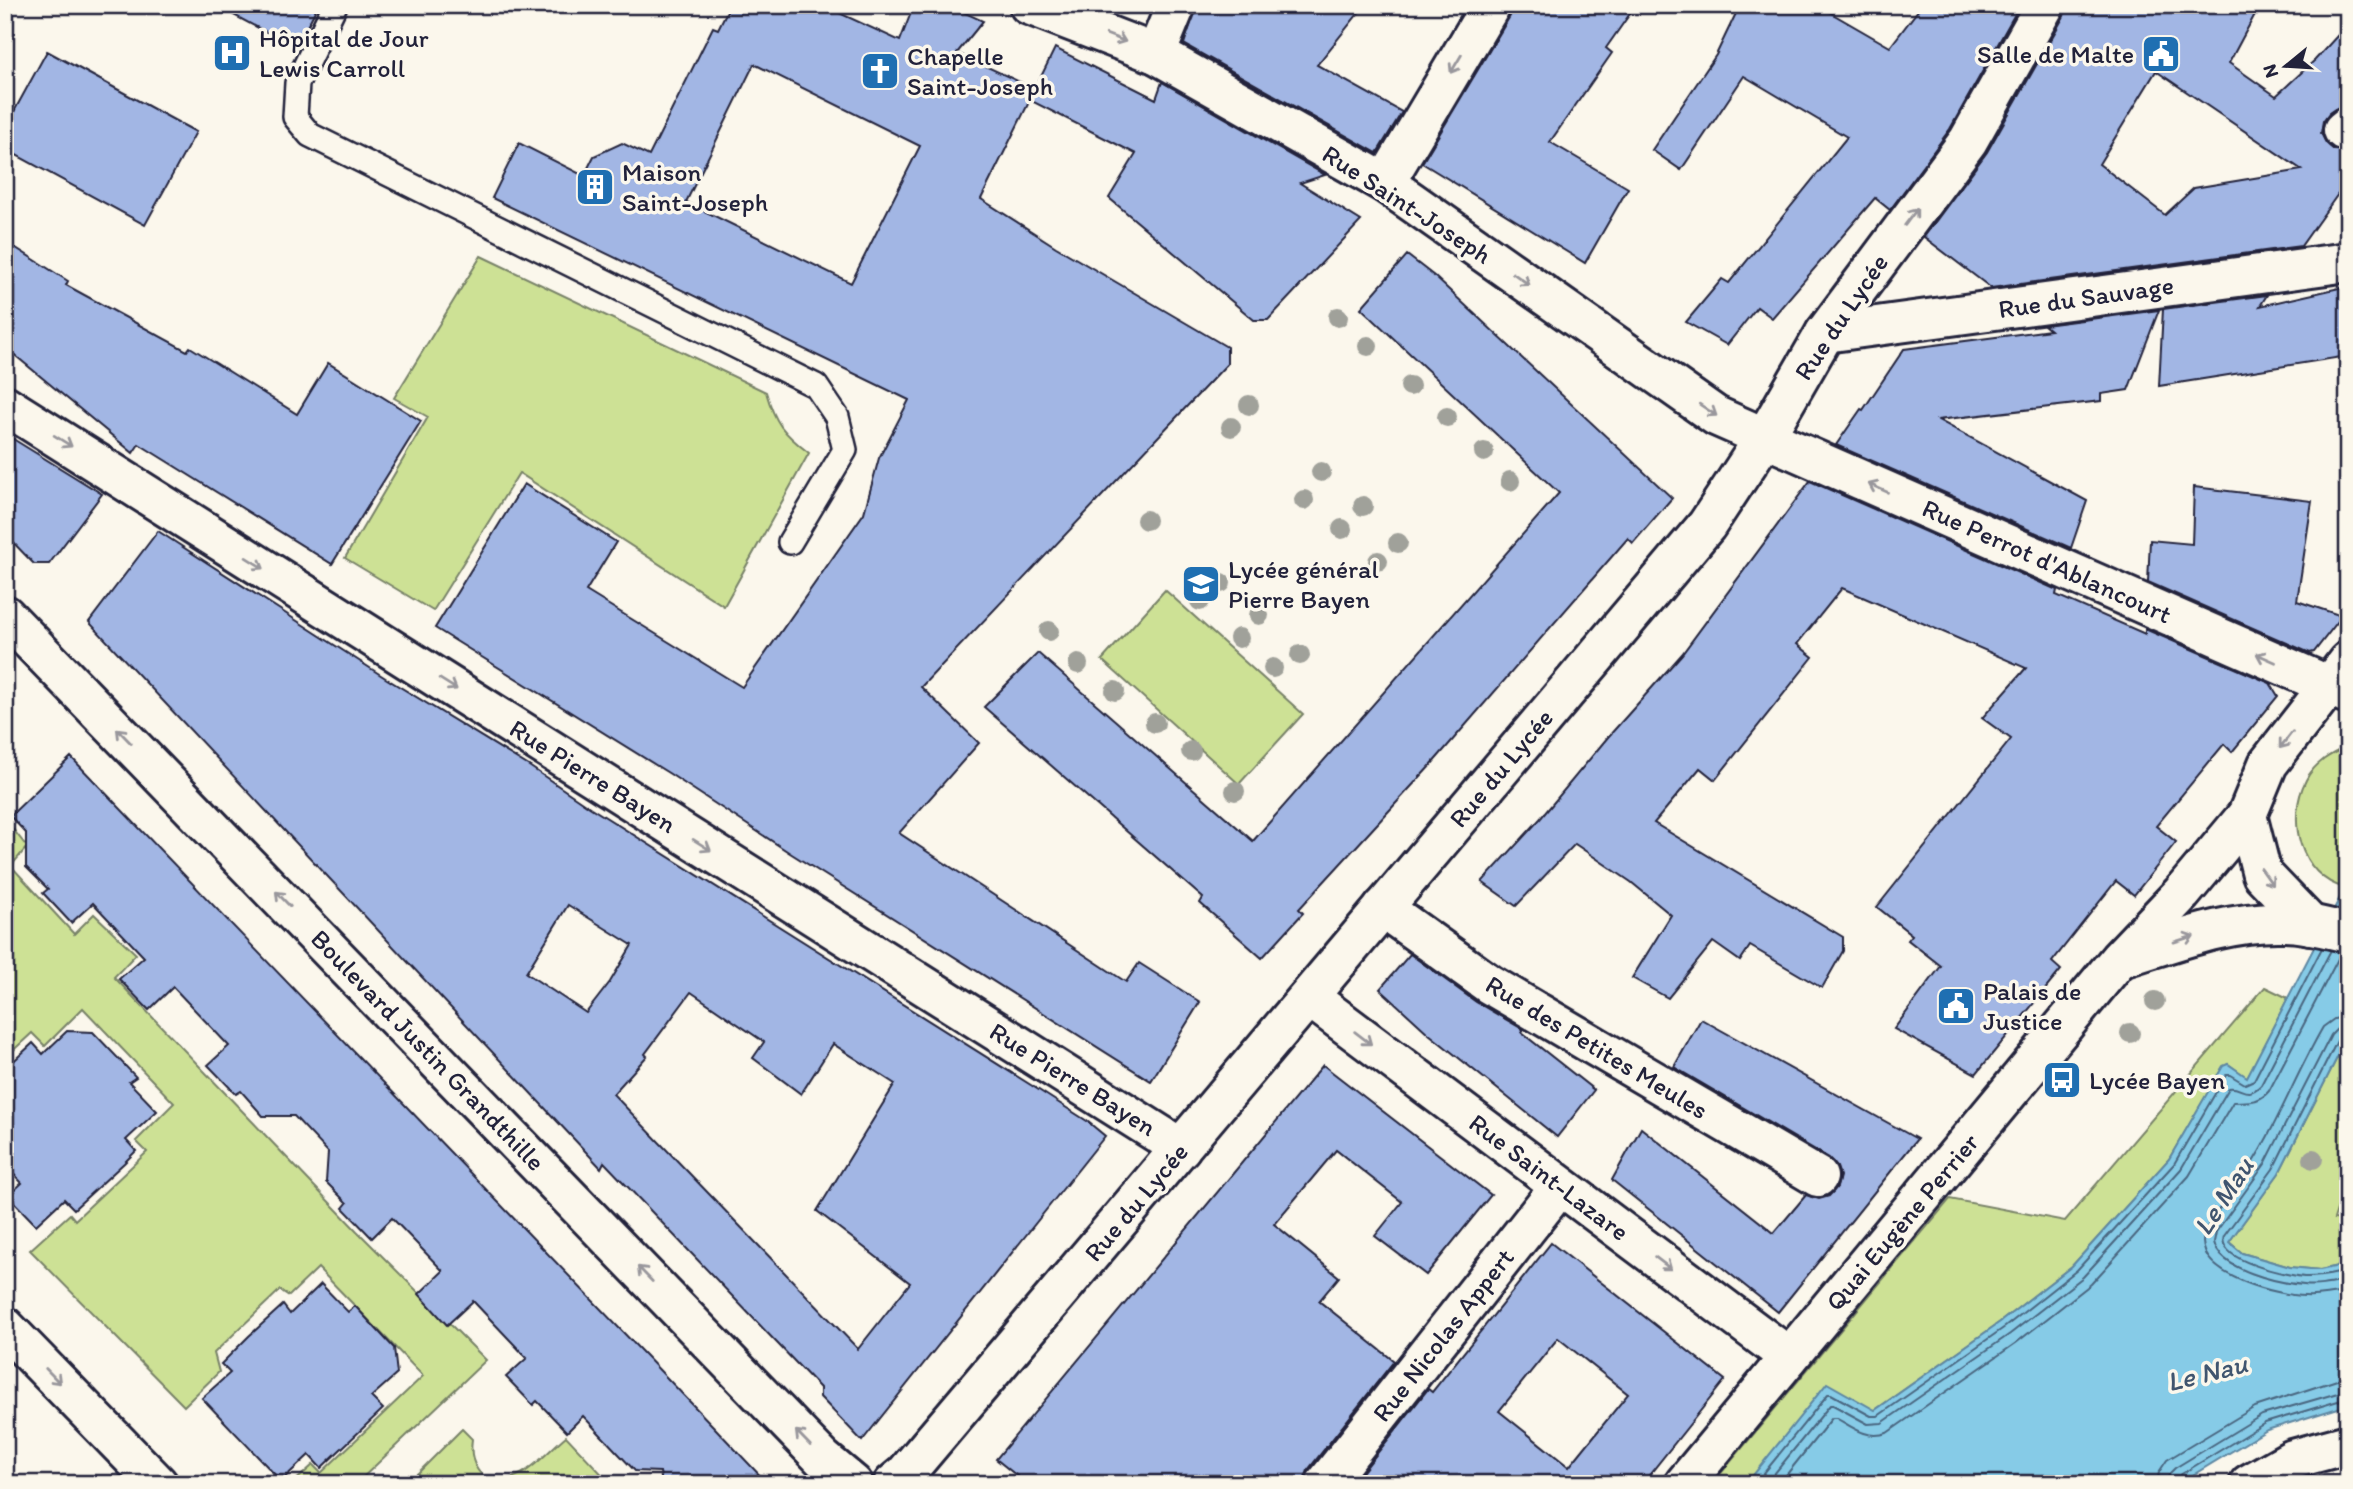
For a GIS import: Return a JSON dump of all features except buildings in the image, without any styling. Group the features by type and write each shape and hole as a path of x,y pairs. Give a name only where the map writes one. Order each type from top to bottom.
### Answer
{"street":[{"name":"Rue Saint-Joseph","path":"1029,5 1156,54 1385,183 1716,416 1765,437"},
{"path":"1156,54 1176,5"},
{"path":"1385,183 1491,5"},
{"name":"Rue du Lycée","path":"892,1484 905,1474 1707,525 1765,437 1825,333 1968,141 2045,5"},
{"name":"Rue du Sauvage","path":"1825,333 2348,262"},
{"name":"Rue Pierre Bayen","path":"5,405 1181,1148"},
{"name":"Rue Perrot d'Ablancourt","path":"1765,437 2341,680"},
{"name":"Boulevard Justin Grandthille","path":"5,615 823,1459 853,1484"},
{"name":"Quai Eugène Perrier","path":"1684,1484 2119,959 2182,892 2247,815 2268,764 2341,680"},
{"path":"2247,815 2262,874 2311,925"},
{"name":"Rue des Petites Meules","path":"1383,908 1489,985 1818,1177"},
{"path":"2119,959 2245,923 2285,922 2348,933"},
{"name":"Rue Saint-Lazare","path":"1308,997 1789,1357"},
{"name":"Rue Nicolas Appert","path":"1325,1484 1560,1186"},
{"path":"5,1327 158,1484"},
{"path":"2249,1484 2293,1459 2348,1444"}],"lane":[{"path":"335,5 297,83 295,117 310,135 816,386 837,417 845,450 790,542"}],"green space":[{"path":"481,256 766,392 781,427 809,453 724,606 519,473 433,611 345,558 428,417 394,398"},
{"path":"1165,590 1303,714 1239,784 1102,660"},
{"path":"2348,746 2348,882 2345,888 2329,882 2307,859 2297,828 2297,812 2300,795 2314,768 2324,759"},
{"path":"5,819 27,847 11,866 74,934 94,914 136,954 114,977 357,1231 486,1360 356,1484 292,1484 313,1465 321,1473 423,1376 318,1268 289,1296 280,1290 214,1353 219,1372 184,1406 30,1250 70,1214 75,1220 147,1152 136,1141 174,1103 83,1008 45,1046 32,1033 5,1058"},
{"path":"2265,987 2288,998 2247,1078 2228,1064 2223,1067 2169,1159 2072,1266 2000,1322 1875,1410 1746,1484 1712,1484 1950,1199 2065,1221"},
{"path":"2348,1036 2348,1175 2334,1219 2348,1220 2348,1264 2320,1270 2290,1267 2242,1253 2229,1242 2279,1173"},
{"path":"462,1429 472,1439 473,1461 486,1478 510,1479 520,1475 540,1461 566,1436 611,1484 407,1484"}],"water":[{"path":"2348,882 2348,1036 2279,1173 2229,1242 2242,1253 2290,1267 2320,1270 2348,1264 2348,1405 2267,1430 2178,1484 1746,1484 1827,1383 1875,1410 2000,1322 2072,1266 2169,1159 2223,1066 2228,1064 2247,1077"}],"place":[{"name":"Hôpital de Jour Lewis Carroll","path":"232,53"},
{"name":"Salle de Malte","path":"2161,54"},
{"name":"Chapelle Saint-Joseph","path":"880,71"},
{"name":"Maison Saint-Joseph","path":"595,187"},
{"name":"Lycée général Pierre Bayen","path":"1201,584"},
{"name":"Palais de Justice","path":"1956,1006"},
{"name":"Lycée Bayen","path":"2062,1080"}],"water label":[{"name":"Le Mau","path":"2223,1196"},
{"name":"Le Nau","path":"2207,1372"}]}
